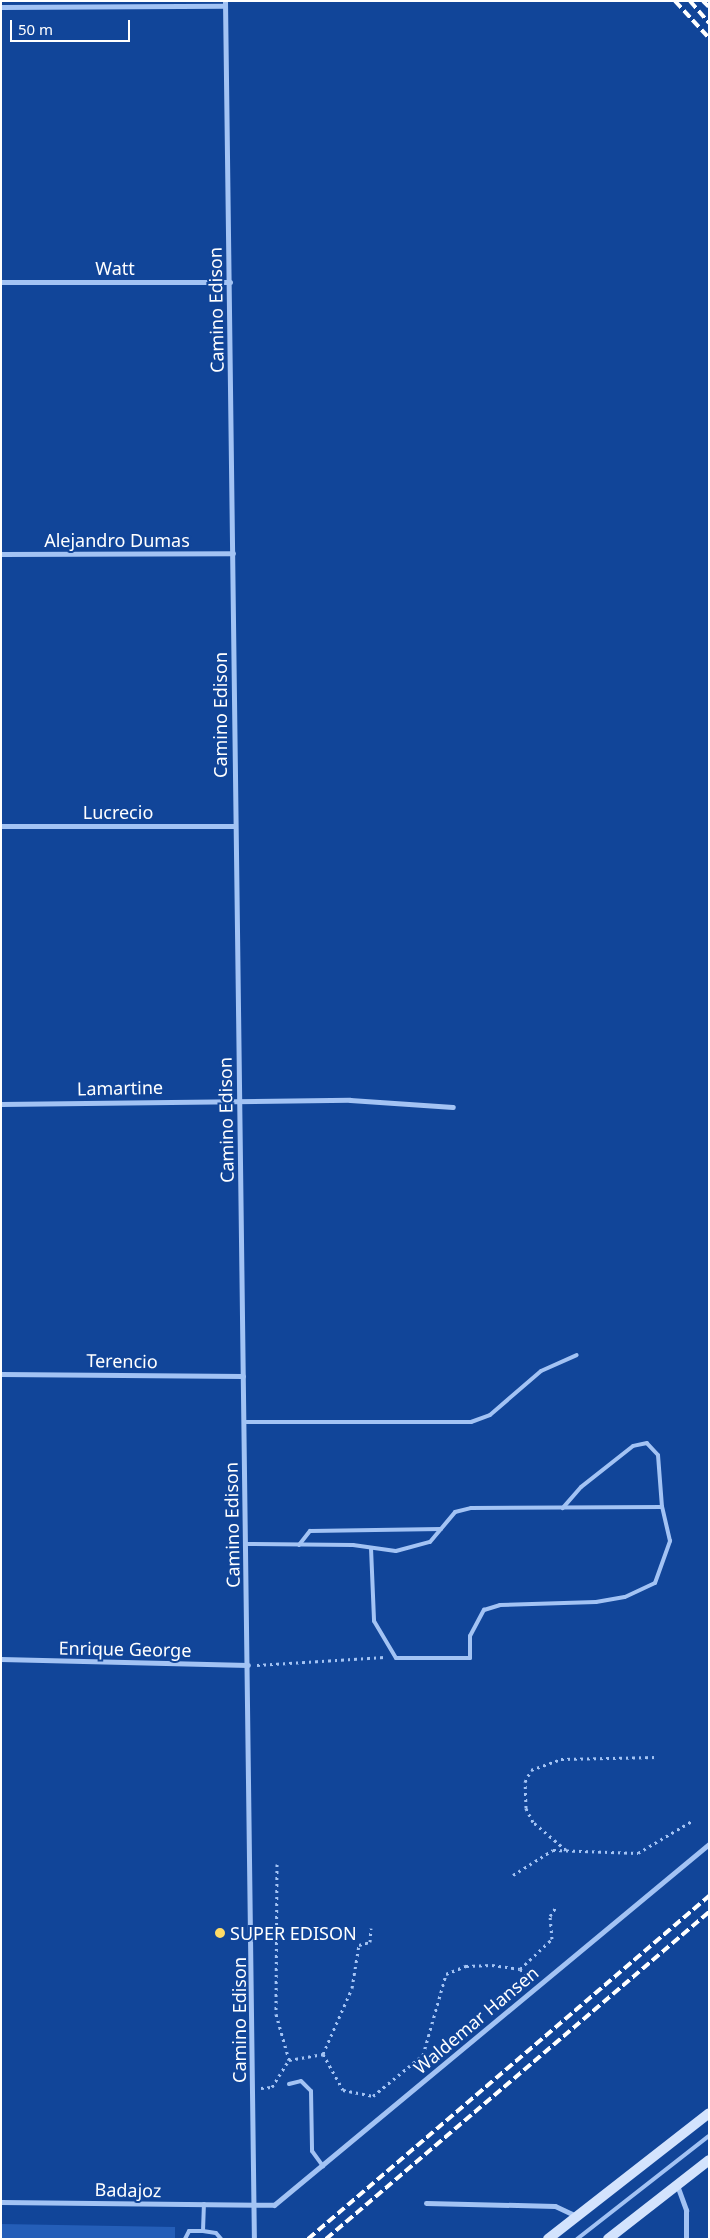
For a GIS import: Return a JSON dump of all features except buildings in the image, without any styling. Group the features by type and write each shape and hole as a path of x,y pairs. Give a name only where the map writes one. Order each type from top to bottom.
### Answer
{"main road":[{"path":"548,2239 709,2113"},
{"path":"608,2239 709,2160"}],"street":[{"path":"1,7 225,4"},
{"name":"Camino Edison","path":"225,4 254,2239"},
{"name":"Watt","path":"1,282 230,282"},
{"name":"Alejandro Dumas","path":"1,554 233,553"},
{"name":"Lucrecio","path":"1,826 235,826"},
{"name":"Lamartine","path":"1,1104 350,1100 454,1106"},
{"name":"Terencio","path":"1,1374 243,1376"},
{"name":"Enrique George","path":"1,1660 248,1665"},
{"name":"Waldemar Hansen","path":"255,2206 274,2205 324,2166 538,1985 709,1844"},
{"path":"676,2185 686,2210 686,2239"},
{"name":"Badajoz","path":"1,2202 255,2206"},
{"path":"426,2203 555,2206 576,2216"}],"lane":[{"path":"244,1422 471,1422 490,1415 542,1371 577,1355"},
{"path":"371,1548 374,1621 396,1658 470,1658 476,1623 484,1610 500,1605 596,1602 625,1596 655,1583 670,1541 662,1507 658,1456 641,1442 581,1487 562,1508"},
{"path":"246,1544 416,1548 441,1529 455,1512 471,1508 662,1507"},
{"path":"299,1545 310,1531 441,1529"},
{"path":"289,2084 301,2081 311,2091 312,2151 324,2166"},
{"path":"577,2239 709,2136"},
{"path":"203,2231 204,2204"},
{"path":"185,2239 189,2231 216,2233 221,2239"}],"path":[{"path":"248,1665 396,1658"},
{"path":"566,1850 533,1822 526,1808 524,1782 531,1770 561,1759 658,1757"},
{"path":"513,1875 553,1850 638,1853 692,1820"},
{"path":"277,1864 276,2014 289,2060"},
{"path":"520,1969 552,1939 550,1916 556,1907"},
{"path":"323,2054 352,1988 359,1945 370,1942 372,1928"},
{"path":"323,2054 344,2090 373,2096 423,2056 446,1974 466,1966 520,1969 538,1985"},
{"path":"253,2089 272,2087 289,2060 323,2054"},
{"path":"423,2056 436,2071"}],"shaded area":[{"path":"1,2224 175,2227 175,2239 1,2239"}],"railway":[{"path":"675,1 709,38"},
{"path":"690,1 709,23"},
{"path":"703,1 709,7"},
{"path":"308,2239 709,1896"},
{"path":"326,2239 709,1912"}],"place":[{"name":"SUPER EDISON","path":"220,1933"}]}
